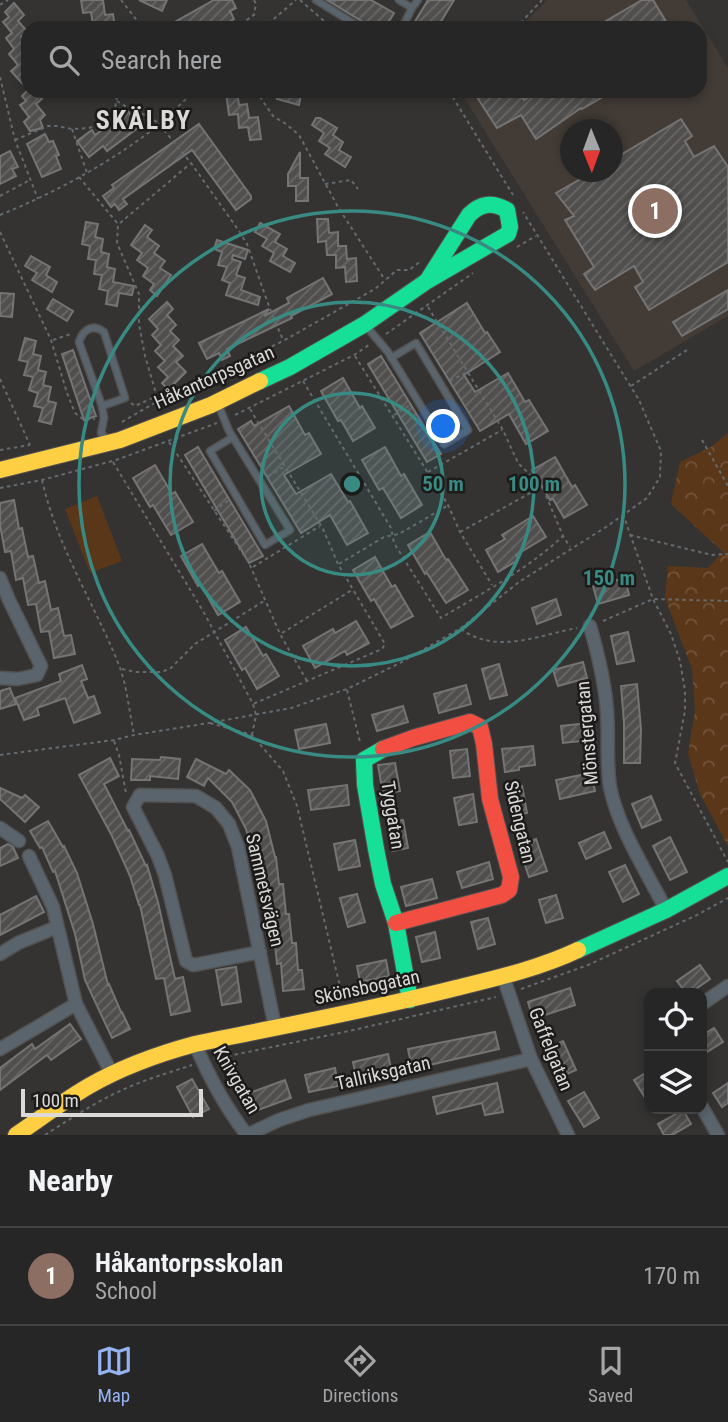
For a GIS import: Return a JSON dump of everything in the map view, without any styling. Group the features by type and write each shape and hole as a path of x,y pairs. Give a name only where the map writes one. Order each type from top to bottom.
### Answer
{"street":[{"name":"Håkantorpsgatan","path":"0,470 217,402 290,367 365,324 451,266 508,234 510,227 507,210 492,203 476,207 427,281"},
{"path":"0,578 41,666 37,675 18,679 0,678"},
{"name":"Mönstergatan","path":"590,626 606,695 611,789 622,825 666,910"},
{"name":"Sidengatan","path":"368,755 470,722 480,727 490,799 511,877 509,890 502,895 396,923"},
{"name":"Tyggatan","path":"368,755 364,760 369,813 383,884 396,923 410,1000"},
{"name":"Sammetsvägen","path":"135,803 139,795 197,796 216,808 229,824 238,847 275,1027"},
{"path":"135,803 165,875 186,961 193,965 260,952"},
{"path":"0,828 19,841"},
{"path":"29,856 53,907 76,1004 112,1074"},
{"name":"Skönsbogatan","path":"16,1135 87,1087 163,1053 410,1000 503,976 565,956 666,910 728,876"},
{"path":"0,954 18,943 57,927"},
{"name":"Gaffelgatan","path":"503,976 531,1059 568,1135"},
{"path":"707,1001 728,986"},
{"path":"0,1049 76,1004"},
{"name":"Knivgatan","path":"195,1044 217,1091 247,1135"},
{"name":"Tallriksgatan","path":"247,1135 309,1110 531,1059"},
{"path":"706,1114 718,1135"}],"lane":[{"path":"316,0 350,21"},
{"path":"399,0 412,8"},
{"path":"406,21 418,0"},
{"path":"365,324 391,358 443,444 468,430 416,343 391,358"},
{"path":"103,409 125,398 104,332 94,327 87,329 79,342 103,409 105,438"},
{"path":"217,402 233,437 290,530 265,545 210,451 233,437"}],"path":[{"path":"0,5 8,0"},
{"path":"121,0 138,21"},
{"path":"246,21 254,15 254,0"},
{"path":"272,21 298,0 324,21"},
{"path":"523,21 543,1"},
{"path":"0,77 15,140 38,200"},
{"path":"15,140 48,126 72,130 89,128 103,122 115,108 117,98"},
{"path":"0,215 38,200 88,174 132,145 188,98"},
{"path":"261,98 273,116 299,135 338,207 386,281"},
{"path":"453,98 517,202"},
{"path":"117,101 152,118 191,163 247,244 283,341"},
{"path":"72,130 88,174"},
{"path":"118,224 191,163"},
{"path":"79,177 118,224 117,243 139,294 139,324 158,401"},
{"path":"0,196 31,180"},
{"path":"325,184 351,180 358,189"},
{"path":"0,755 114,740 256,715 291,708 347,689 461,628 519,582 647,498 660,478 661,451 648,419 523,213"},
{"path":"0,232 51,340 75,413 84,420 96,419 103,409"},
{"path":"105,438 116,426 158,401 283,341 374,289 397,270"},
{"path":"427,306 503,430 518,463 542,486 571,549"},
{"path":"51,340 74,332 81,335"},
{"path":"630,387 688,350"},
{"path":"354,355 448,505 460,532 493,587"},
{"path":"442,386 467,371"},
{"path":"0,380 30,445 36,450"},
{"path":"303,381 391,528 394,543 441,618 493,587 563,536"},
{"path":"125,398 135,406 157,396"},
{"path":"392,415 417,401"},
{"path":"250,408 321,526 338,564 385,644 382,649 253,704"},
{"path":"428,472 503,430"},
{"path":"702,440 728,486"},
{"path":"168,442 251,568 280,634 307,681"},
{"path":"0,450 30,445"},
{"path":"113,461 203,611 253,704 256,715 252,736"},
{"path":"260,481 285,466"},
{"path":"0,488 42,480 62,544 120,668 135,735"},
{"path":"460,532 542,486"},
{"path":"214,511 236,495"},
{"path":"338,564 384,537 399,534 448,505"},
{"path":"623,514 653,599 671,634 680,661 685,711 676,763 728,863"},
{"path":"251,568 321,526"},
{"path":"630,535 712,555 728,554"},
{"path":"280,634 353,589"},
{"path":"461,628 470,635 513,643 590,626 653,599 728,601"},
{"path":"120,668 136,673 170,669 195,644 265,600"},
{"path":"347,689 361,747 368,755"},
{"path":"209,723 252,736 283,771 298,806 346,1013"},
{"path":"114,740 126,792 135,803"}],"shaded area":[{"path":"547,0 686,0 699,21 527,21"},
{"path":"707,34 728,68 728,316 634,371 464,98 707,98"}],"green space":[{"path":"728,433 728,846 700,794 688,753 695,711 692,669 665,598 668,566 708,568 723,552 671,504 680,462 711,447"},
{"path":"97,496 122,561 90,573 65,509"}],"building":[{"path":"81,0 103,0 105,15 113,14 114,21 92,21 91,12 83,13"},
{"path":"139,0 167,0 162,11"},
{"path":"214,0 232,0 236,8 230,11 234,19 230,21 176,21"},
{"path":"327,0 371,0 394,13 389,21 362,21"},
{"path":"428,0 454,0 441,21 415,21"},
{"path":"642,0 653,0 666,21 606,21"},
{"path":"14,3 24,15 18,21 21,24 21,82 11,71 18,65 9,54 14,49 6,38 12,33 3,22 9,17 5,12"},
{"path":"24,98 42,99 36,104 45,115 40,120 43,128 30,131 24,122 29,117 20,105 26,101"},
{"path":"227,98 238,98 239,105 247,104 249,118 258,117 261,139 250,140 248,127 239,128 238,114 229,115"},
{"path":"277,98 300,98 299,105"},
{"path":"478,98 601,98 565,119 560,119 560,122 536,139 521,115 497,128"},
{"path":"128,111 139,127 107,151 103,146 89,157 77,141 92,130 95,135"},
{"path":"316,118 337,128 333,135 343,142 339,150 351,157 345,167 325,154 330,148 319,141 324,133 312,125"},
{"path":"681,119 692,136 685,141 694,157 714,146 728,167 728,262 649,310 635,287 643,282 634,266 595,290 584,274 594,267 565,220 574,216 556,193 575,182 623,182 623,153"},
{"path":"199,124 251,199 236,210 192,150 123,199 127,204 119,210 115,204 111,207 103,196 114,188 112,185"},
{"path":"45,134 49,142 53,141 61,169 42,177 27,144"},
{"path":"10,151 18,167 12,169 16,176 0,184 0,156"},
{"path":"300,152 300,178 308,178 308,201 296,201 296,186 288,186 288,174"},
{"path":"317,219 328,219 329,233 338,232 338,246 346,246 347,259 356,258 357,281 346,282 345,267 336,268 336,255 327,255 326,241 318,242"},
{"path":"86,222 98,224 95,237 103,239 101,252 109,254 107,267 115,269 113,282 134,286 132,295 119,293 117,306 106,304 108,291 99,289 102,275 94,274 96,260 88,259 90,246 82,244"},
{"path":"260,223 280,234 275,242 287,249 283,256 295,263 290,272 270,261 274,253 262,246 267,239 255,232"},
{"path":"145,225 152,230 147,237 159,246 154,253 165,261 160,268 171,275 157,296 150,290 154,284 143,276 148,268 137,260 142,253 131,245"},
{"path":"217,240 248,250 245,259 233,255 232,259 241,262 236,275 245,278 241,290 260,297 258,305 226,295 230,283 222,280 227,267 218,265 222,252 214,249"},
{"path":"31,256 50,267 46,275 57,282 52,292 32,280 37,273 25,266"},
{"path":"323,278 332,294 291,316 292,318 227,349 230,356 222,360 219,353 207,359 199,343 269,309 264,316 289,303 287,298"},
{"path":"728,290 728,309 682,336 673,322"},
{"path":"0,293 14,294 12,317 0,316"},
{"path":"53,299 73,311 67,321 47,309"},
{"path":"167,302 173,309 167,315 176,325 170,331 179,340 173,346 183,356 176,362 186,372 168,390 162,383 168,377 158,367 165,361 155,351 161,345 152,335 158,329 149,319"},
{"path":"467,303 500,352 464,375 475,392 508,373 525,402 529,400 548,431 526,444 509,414 480,431 420,333"},
{"path":"25,338 36,341 33,354 41,356 38,370 46,372 43,385 51,387 48,401 56,403 51,424 39,421 43,408 34,406 38,393 29,390 33,377 24,375 28,362 19,360"},
{"path":"73,350 96,416 84,420 62,354"},
{"path":"381,356 441,454 427,462 368,364"},
{"path":"343,378 375,428 353,441 321,391"},
{"path":"289,406 305,435 309,433 321,454 284,475 296,494 331,474 368,533 347,545 330,515 301,533 238,429 251,421 254,426"},
{"path":"198,447 263,556 249,563 185,455"},
{"path":"385,447 401,476 404,474 422,505 401,518 383,488 379,490 362,460"},
{"path":"555,457 572,487 575,485 587,505 564,518 532,470"},
{"path":"155,465 193,522 171,535 133,478"},
{"path":"14,500 28,557 33,556 39,583 45,581 51,610 58,608 64,636 71,635 75,654 54,658 49,631 41,632 36,604 28,605 23,578 16,580 11,551 5,552 0,525 0,503"},
{"path":"533,516 546,537 516,555 518,560 498,572 486,550 505,539 502,535"},
{"path":"430,532 468,590 446,603 408,545"},
{"path":"202,544 240,602 218,615 181,556"},
{"path":"375,557 413,616 391,628 353,570"},
{"path":"625,578 629,595 598,604 593,586"},
{"path":"556,599 561,615 537,624 532,608"},
{"path":"356,621 369,643 347,655 345,651 315,668 303,646 333,629 335,633"},
{"path":"246,627 279,676 257,689 245,668 242,670 225,640"},
{"path":"628,632 634,661 617,664 611,636"},
{"path":"583,662 587,678 558,686 553,670"},
{"path":"499,664 507,695 490,699 482,669"},
{"path":"82,665 87,679 81,681 88,698 94,696 100,713 74,723 65,698 37,708 39,715 24,720 15,698 61,681 59,674"},
{"path":"637,684 641,729 640,763 624,763 621,686"},
{"path":"466,685 471,704 439,713 434,694"},
{"path":"10,688 16,704 0,709 0,691"},
{"path":"403,706 408,722 377,731 372,715"},
{"path":"588,723 590,740 563,743 561,726"},
{"path":"326,724 330,743 299,749 295,730"},
{"path":"533,746 535,765 505,772 502,749"},
{"path":"467,749 470,776 453,778 450,751"},
{"path":"161,757 180,759 178,779 150,776 150,780 131,780 132,759 160,760"},
{"path":"110,758 119,776 104,784 147,865 175,979 183,977 190,1011 171,1015 164,978 156,979 140,905 130,876 79,775"},
{"path":"196,759 226,774 229,770 250,790 266,821 276,857 279,884 283,884 286,914 289,914 292,943 296,943 298,970 302,970 304,989 283,991 281,963 277,964 274,934 270,935 267,905 264,905 261,877 257,878 254,849 252,850 246,829 232,802 208,778 204,786 187,777"},
{"path":"395,763 400,791 383,794 378,765"},
{"path":"591,773 595,791 560,799 556,780"},
{"path":"347,785 349,805 311,810 308,790"},
{"path":"522,786 527,813 511,816 506,789"},
{"path":"0,788 22,798 25,795 39,807 25,822 0,799"},
{"path":"473,794 477,822 459,825 454,798"},
{"path":"651,796 661,820 642,828 632,804"},
{"path":"403,820 408,848 392,851 387,823"},
{"path":"48,821 77,873 108,985 130,1029 112,1038 85,980 75,934 55,871 53,872 42,847 40,848 30,831"},
{"path":"604,832 611,848 586,859 579,843"},
{"path":"670,837 687,872 670,880 653,846"},
{"path":"536,839 547,871 529,877 518,845"},
{"path":"355,840 360,866 339,870 334,844"},
{"path":"8,844 13,847 18,858 0,866 0,848"},
{"path":"489,862 493,879 462,888 457,872"},
{"path":"625,865 639,894 623,902 609,872"},
{"path":"432,879 437,898 406,906 401,887"},
{"path":"357,894 365,922 348,927 340,898"},
{"path":"556,895 563,918 546,923 539,900"},
{"path":"36,896 44,912 0,935 0,915"},
{"path":"488,918 495,944 478,949 471,922"},
{"path":"435,932 440,958 422,962 416,937"},
{"path":"386,960 389,976 360,982 357,966"},
{"path":"700,965 710,979 697,988 682,988 677,981"},
{"path":"236,967 241,1002 222,1005 216,970"},
{"path":"570,988 575,1005 533,1019 528,1002"},
{"path":"70,1024 81,1039 51,1060 47,1055 0,1090 0,1068 32,1044 35,1049"},
{"path":"714,1028 723,1042 707,1052 707,1051 707,1032"},
{"path":"495,1032 499,1049 412,1069 408,1049"},
{"path":"563,1041 576,1070 558,1078 546,1049"},
{"path":"388,1054 392,1073 357,1081 353,1062"},
{"path":"335,1068 338,1086 309,1092 305,1075"},
{"path":"644,1074 644,1096 634,1080"},
{"path":"192,1079 209,1109 193,1117 177,1087"},
{"path":"285,1080 291,1098 250,1113 244,1095"},
{"path":"497,1083 503,1112 485,1115 482,1103 437,1114 433,1097"},
{"path":"728,1083 728,1103 722,1107 713,1093"},
{"path":"584,1092 599,1118 584,1127 568,1101"},
{"path":"676,1114 685,1114 691,1124 672,1135 664,1135 658,1124"}],"traffic: fast":[{"path":"260,381 365,324 427,281 508,234 510,227 507,210 487,205 473,211 427,281"},
{"path":"383,749 364,760 365,785 383,884 396,923 410,1000"},
{"path":"578,950 666,910 728,876"}],"traffic: slow":[{"path":"0,470 120,440 211,405 260,381"},
{"path":"16,1135 102,1079 167,1052 424,996 534,967 578,950"}],"traffic: jam":[{"path":"383,749 470,722 480,727 490,799 511,877 509,890 502,895 396,923"}],"place":[{"name":"Håkantorpsskolan","path":"655,211"}],"district":[{"name":"SKÄLBY","path":"144,120"}]}
